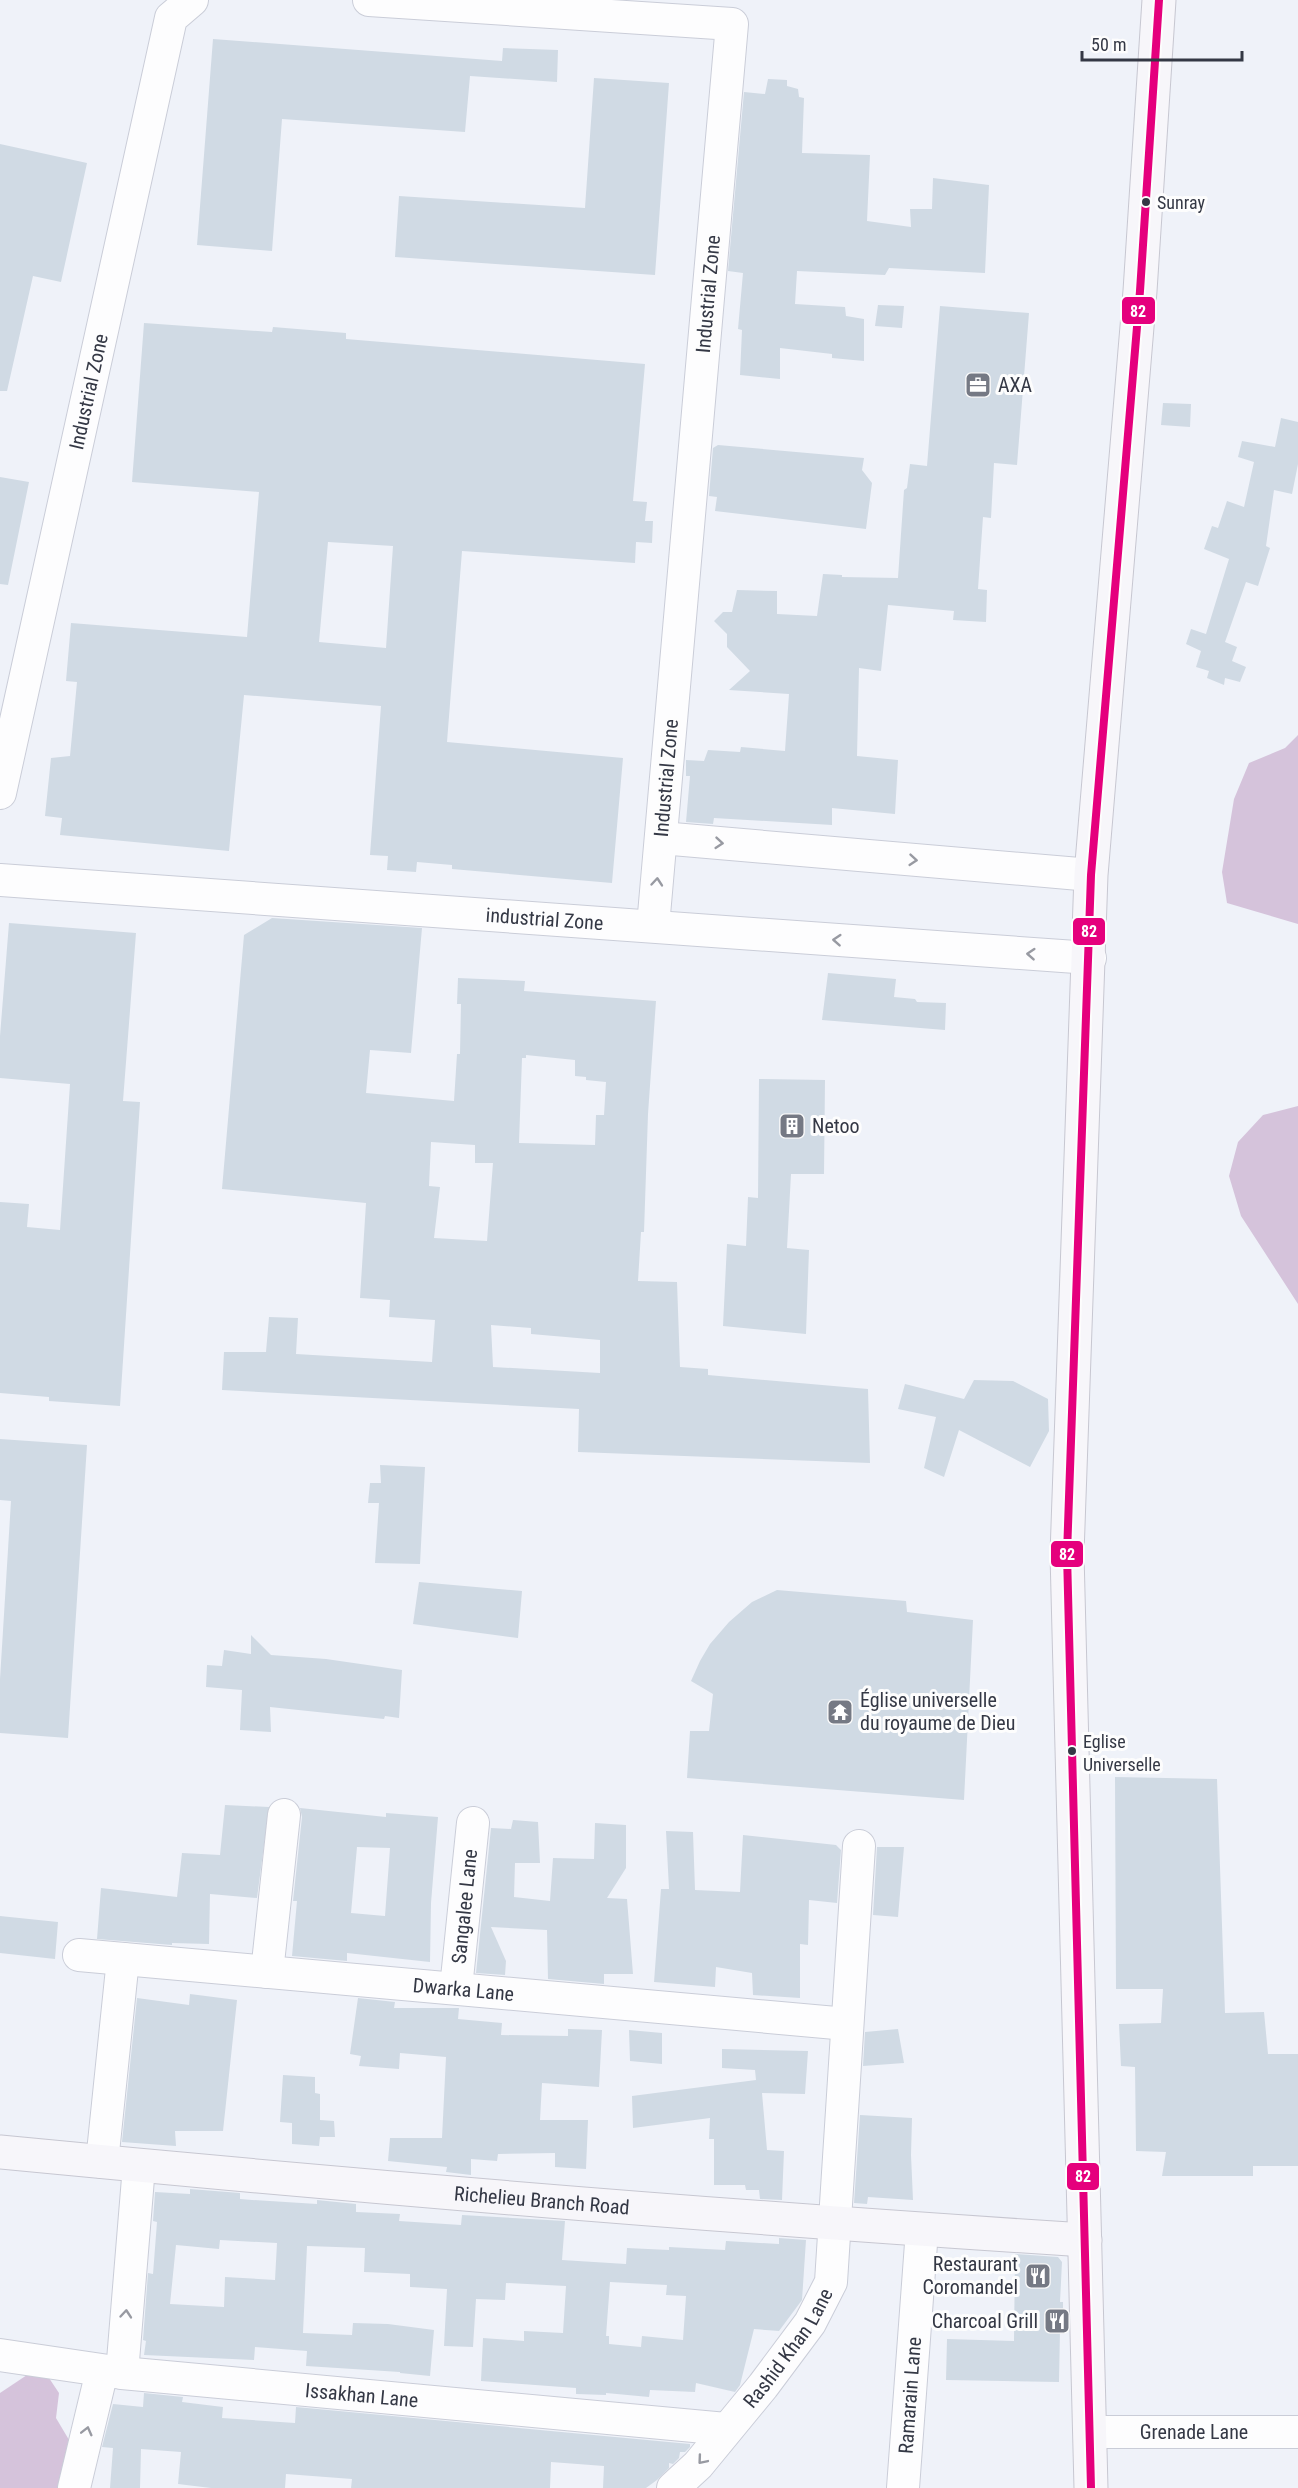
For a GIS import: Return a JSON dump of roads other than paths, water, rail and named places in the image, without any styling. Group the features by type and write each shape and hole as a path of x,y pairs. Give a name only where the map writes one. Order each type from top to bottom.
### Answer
{"main road":[{"path":"1091,2488 1067,1554 1090,958 1091,875 1139,303 1159,0"},
{"name":"Richelieu Branch Road","path":"0,2152 139,2166 834,2223 1085,2240"}],"street":[{"name":"Industrial Zone","path":"0,793 171,18 192,0"},
{"name":"Industrial Zone","path":"369,0 732,24 653,926"},
{"path":"661,838 1091,875"},
{"name":"industrial Zone","path":"0,880 1090,958"},
{"path":"267,1972 284,1815"},
{"name":"Sangalee Lane","path":"456,1988 473,1823"},
{"name":"Rashid Khan Lane","path":"673,2488 698,2465 810,2323 831,2282 859,1846"},
{"name":"Dwarka Lane","path":"79,1956 847,2024"},
{"path":"102,2162 123,1959"},
{"path":"74,2488 112,2372 139,2166"},
{"name":"Ramarain Lane","path":"903,2488 922,2230"},
{"name":"Issakhan Lane","path":"0,2355 112,2372 726,2429"},
{"name":"Grenade Lane","path":"1090,2432 1298,2432"}],"place":[{"name":"Sunray","path":"1146,202"},
{"name":"AXA","path":"978,385"},
{"name":"Netoo","path":"792,1126"},
{"name":"Église universelle du royaume de Dieu","path":"840,1712"},
{"name":"Eglise Universelle","path":"1072,1751"},
{"name":"Restaurant Coromandel","path":"1038,2276"},
{"name":"Charcoal Grill","path":"1057,2321"}]}
